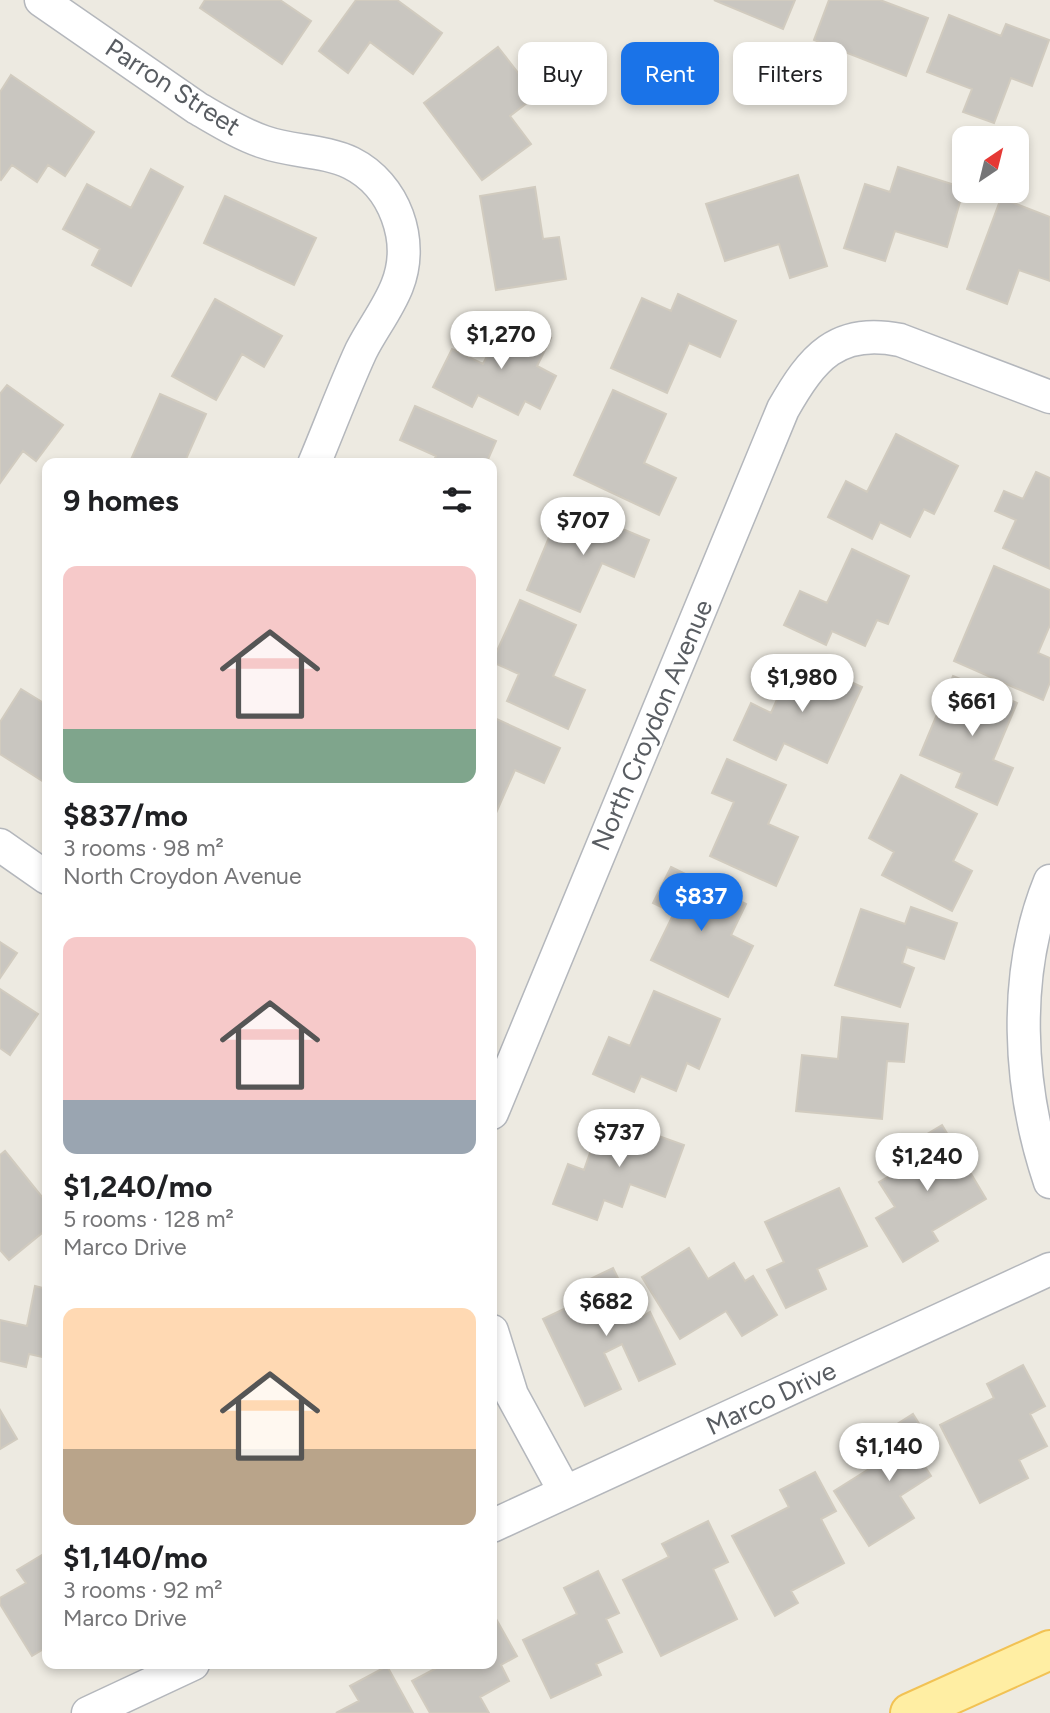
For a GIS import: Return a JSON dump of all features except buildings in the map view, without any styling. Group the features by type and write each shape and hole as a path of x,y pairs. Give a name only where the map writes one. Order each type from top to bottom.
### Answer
{"main road":[{"path":"910,1713 1050,1650"}],"street":[{"name":"Parron Street","path":"41,0 197,108 265,142 331,156 350,163 373,179 393,205 401,225 404,243 404,260 398,284 363,349 317,458"},
{"name":"North Croydon Avenue","path":"497,1100 783,409 817,359 831,349 856,339 883,337 900,340 1050,397"},
{"path":"0,845 42,874"},
{"path":"1050,881 1032,937 1025,988 1024,1057 1029,1094 1050,1182"},
{"name":"Marco Drive","path":"497,1524 1050,1269"},
{"path":"497,1347 512,1395 565,1492"},
{"path":"88,1713 182,1669"}]}
